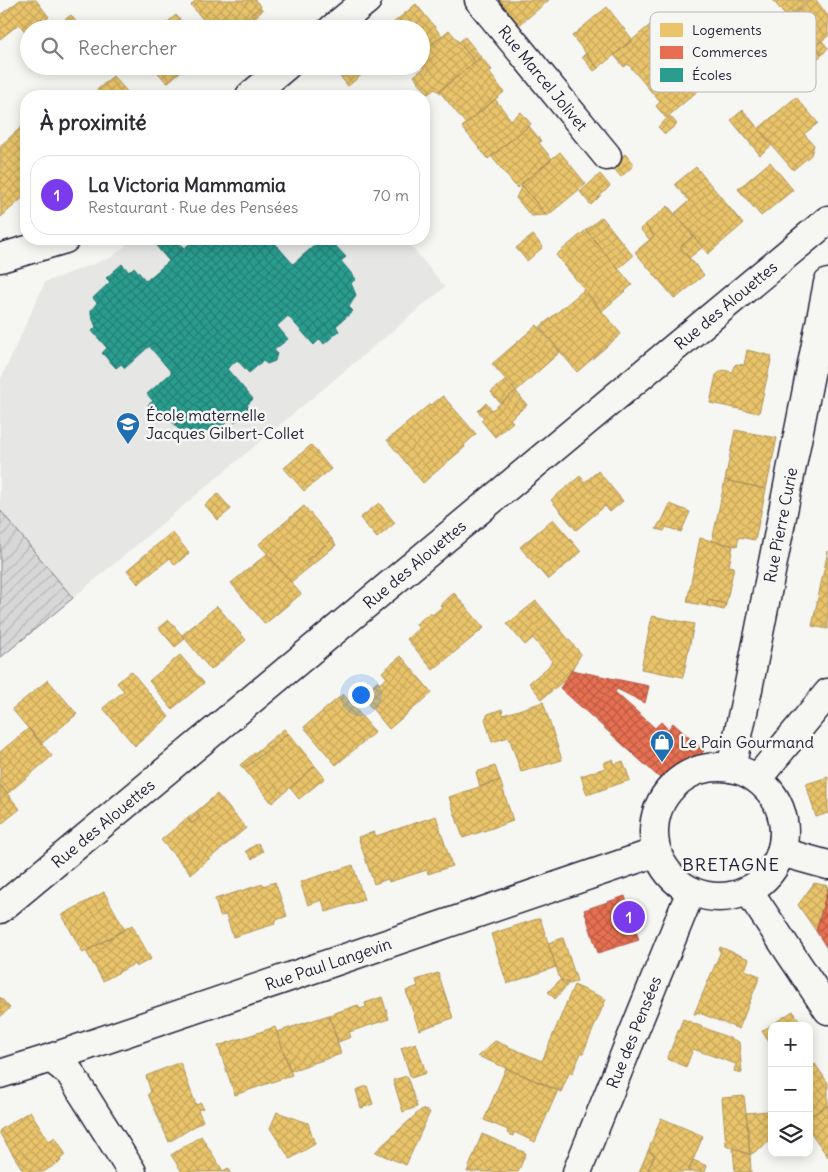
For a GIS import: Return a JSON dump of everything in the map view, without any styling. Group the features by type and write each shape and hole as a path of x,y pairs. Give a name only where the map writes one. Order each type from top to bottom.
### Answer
{"street":[{"path":"343,20 367,0"},
{"name":"Rue Marcel Jolivet","path":"479,0 607,156"},
{"path":"257,90 275,75"},
{"name":"Rue des Alouettes","path":"0,909 828,220"},
{"path":"0,258 44,245"},
{"name":"Rue Pierre Curie","path":"731,768 828,283"},
{"path":"757,779 828,693"},
{"path":"708,768 731,768 757,779 772,793 781,812 784,832 781,852 774,868 762,881 748,890 730,896 710,897 691,891 676,881 664,868 657,852 654,830 658,808 670,789 687,775 708,768"},
{"name":"Rue Paul Langevin","path":"0,1074 657,852"},
{"path":"781,852 828,865"},
{"path":"748,890 828,1010"},
{"name":"Rue des Pensées","path":"577,1172 691,891"},
{"path":"51,1058 70,1073 132,1172"}],"shaded area":[{"name":"École maternelle Jacques Gilbert-Collet","path":"126,245 410,245 445,287 73,598 0,510 0,381 45,282 112,257"},
{"path":"0,510 73,598 0,658"}],"building: Logements":[{"path":"20,0 36,0 49,17 45,20 20,20 20,25 19,24 0,39 0,15"},
{"path":"196,0 255,0 261,6 245,20 242,18 240,20 204,20 191,5"},
{"path":"494,0 549,0 517,27"},
{"path":"773,0 808,0 794,12 782,12"},
{"path":"810,0 816,0 828,16 828,36 816,45 816,12 796,12"},
{"path":"416,4 429,20 397,20"},
{"path":"260,7 263,10 252,20 245,20"},
{"path":"607,7 633,40 598,68 572,36"},
{"path":"71,15 75,20 64,20"},
{"path":"176,15 180,20 170,20"},
{"path":"430,21 442,36 430,46"},
{"path":"650,25 650,78 644,83 628,64 624,67 614,55"},
{"path":"449,30 475,62 439,92 435,89 430,93 430,90 425,90 414,76 430,75 430,46"},
{"path":"465,37 481,57 475,62 459,42"},
{"path":"822,41 828,48 822,55 816,45"},
{"path":"816,47 822,55 816,60"},
{"path":"586,53 598,68 594,71 582,57"},
{"path":"481,57 492,70 489,72 504,92 466,124 439,91"},
{"path":"160,75 176,75 167,83"},
{"path":"339,75 361,75 348,86"},
{"path":"113,76 126,90 97,90"},
{"path":"650,78 650,90 644,83"},
{"path":"652,92 696,92 666,118 656,106 660,102"},
{"path":"796,97 818,123 804,134 814,145 811,155 793,170 758,129"},
{"path":"495,99 511,120 521,112 531,124 488,159 462,127"},
{"path":"743,110 772,145 760,155 731,120"},
{"path":"670,116 677,124 665,134 658,127"},
{"path":"529,126 541,141 539,143 552,159 517,188 491,156"},
{"path":"20,128 20,200 1,217 0,146"},
{"path":"560,152 586,184 547,216 521,184"},
{"path":"625,154 634,165 621,177 611,165"},
{"path":"770,162 793,190 761,216 738,189"},
{"path":"696,167 743,224 708,254 675,213 689,201 675,184"},
{"path":"600,174 610,186 591,205 580,192"},
{"path":"522,185 546,215 531,216 516,198"},
{"path":"668,206 693,236 680,247 704,275 675,299 635,252 654,236 645,225"},
{"path":"602,217 633,256 618,269 586,230"},
{"path":"645,225 654,236 650,240 640,229"},
{"path":"586,230 632,285 602,311 556,255"},
{"path":"533,235 543,247 527,261 516,248"},
{"path":"693,236 703,247 689,258 680,247"},
{"path":"584,290 621,334 577,372 540,327"},
{"path":"537,325 560,352 516,391 492,364"},
{"path":"747,350 772,356 759,413 710,403 716,375 723,370 732,372 736,364 744,365"},
{"path":"506,380 516,391 500,403 491,392"},
{"path":"516,391 527,405 510,419 513,422 495,437 481,420 484,418 478,411 486,403 492,410"},
{"path":"443,396 476,434 464,445 465,447 423,483 387,440 430,404"},
{"path":"735,430 777,438 766,489 725,480"},
{"path":"311,445 331,469 304,491 284,468"},
{"path":"598,471 623,501 610,512 605,506 576,530 551,500 580,476 585,482"},
{"path":"725,480 766,489 755,540 739,537 737,546 712,541"},
{"path":"218,494 231,509 218,520 205,505"},
{"path":"379,503 395,523 377,538 360,518"},
{"path":"670,504 690,512 681,532 666,527 664,531 656,529"},
{"path":"304,506 332,539 306,561 311,566 291,582 259,544"},
{"path":"553,519 581,552 548,580 520,547"},
{"path":"172,532 189,553 175,565 170,558 138,584 127,570"},
{"path":"700,538 733,546 729,566 734,567 726,604 708,600 707,606 687,602"},
{"path":"332,539 336,545 311,566 306,561"},
{"path":"828,551 828,629 812,626"},
{"path":"267,554 301,594 265,624 231,583"},
{"path":"454,593 484,628 433,670 407,639 419,628 416,624 430,613 432,615 442,607 440,605"},
{"path":"708,600 726,604 724,610 707,606"},
{"path":"536,601 581,654 566,679 542,699 529,683 548,667 552,661 533,638 525,645 507,624"},
{"path":"217,606 246,640 211,670 182,635"},
{"path":"652,616 694,624 683,677 641,669"},
{"path":"169,620 185,639 175,647 159,628"},
{"path":"180,655 204,683 172,709 149,681"},
{"path":"401,656 432,693 389,729 361,695 377,681 379,684 387,678 382,672"},
{"path":"131,671 169,717 135,746 103,708 124,691 117,683"},
{"path":"48,680 77,714 41,744 12,709"},
{"path":"343,694 375,732 336,765 304,727"},
{"path":"543,702 562,760 521,772 509,737 492,742 485,719 488,714 502,709 503,715"},
{"path":"29,728 52,756 7,794 0,785 0,752"},
{"path":"284,729 288,733 244,769 240,765"},
{"path":"288,733 315,766 272,803 244,769"},
{"path":"613,759 615,764 623,761 630,780 587,795 581,776 605,768 603,763"},
{"path":"315,766 325,778 299,799 290,788"},
{"path":"495,766 500,780 480,787 476,772"},
{"path":"828,777 828,813 816,817 806,784"},
{"path":"500,780 513,821 463,838 449,797"},
{"path":"0,785 20,809 0,825"},
{"path":"217,794 246,828 191,874 161,840 187,818 192,824 200,817 196,812"},
{"path":"196,812 200,817 192,824 187,818"},
{"path":"436,816 452,866 428,874 427,870 389,882 388,879 374,884 358,837 374,832 376,836"},
{"path":"258,843 263,851 252,859 246,851"},
{"path":"353,865 364,900 326,912 322,900 308,905 300,882"},
{"path":"275,882 287,916 274,921 275,924 233,937 226,915 220,916 215,899"},
{"path":"814,883 828,886 816,931 798,905"},
{"path":"104,892 125,930 83,953 62,915"},
{"path":"540,918 556,967 507,984 491,934"},
{"path":"132,925 151,959 136,967 134,964 103,981 86,951"},
{"path":"563,938 577,981 570,984 560,979 548,943"},
{"path":"720,947 749,959 745,970 760,976 739,1029 697,1012 694,1014 721,951 719,951"},
{"path":"438,973 453,1018 419,1030 406,991 418,986 416,980"},
{"path":"560,980 569,983 555,999 548,992"},
{"path":"574,985 606,999 583,1053 581,1053 572,1074 569,1073 561,1092 478,1056 495,1041 542,1061"},
{"path":"0,997 10,1008 0,1017"},
{"path":"382,997 389,1019 349,1032 351,1037 338,1042 329,1015 358,1005 360,1009 366,1007 365,1003"},
{"path":"793,1011 800,1022 776,1022"},
{"path":"329,1015 341,1054 290,1071 277,1032"},
{"path":"683,1019 739,1042 742,1073 734,1071 736,1064 693,1049 686,1067 667,1059"},
{"path":"275,1027 292,1075 235,1095 218,1046"},
{"path":"768,1027 768,1041 762,1031"},
{"path":"416,1043 426,1073 411,1078 401,1048"},
{"path":"180,1062 196,1105 201,1103 203,1108 198,1110 203,1121 169,1142 148,1094 151,1092 146,1076"},
{"path":"815,1064 828,1083 828,1105 813,1114 813,1067"},
{"path":"506,1068 558,1090 535,1142 514,1132 513,1136 507,1133 508,1130 484,1120"},
{"path":"407,1076 417,1107 403,1112 393,1080"},
{"path":"367,1086 373,1104 361,1108 356,1090"},
{"path":"744,1096 750,1155 726,1145 722,1098"},
{"path":"828,1105 828,1157 813,1136 813,1114"},
{"path":"422,1109 430,1112 406,1165 375,1152"},
{"path":"30,1111 49,1141 55,1137 66,1155 60,1159 61,1161 43,1172 24,1172 0,1134 0,1130"},
{"path":"768,1111 768,1143 750,1155 746,1113"},
{"path":"277,1112 308,1123 315,1144 290,1159 270,1128"},
{"path":"661,1118 703,1136 688,1172 647,1172 655,1155 648,1151"},
{"path":"482,1134 526,1153 518,1172 467,1172"},
{"path":"201,1136 223,1171 228,1168 231,1172 182,1172 171,1155"},
{"path":"733,1148 750,1155 751,1172 735,1172"},
{"path":"648,1151 655,1155 647,1172 639,1172"},
{"path":"693,1160 707,1166 705,1172 688,1172"}],"building: Commerces":[{"path":"572,670 649,686 645,703 617,689 615,692 655,728 661,722 668,729 673,723 704,751 698,757 679,765 662,780 560,688"},
{"path":"828,888 828,950 816,931"},
{"path":"625,896 639,940 598,953 584,910"}],"building: Écoles":[{"path":"160,245 181,245 184,248 169,261 157,247"},
{"path":"188,245 276,245 293,264 315,245 335,245 346,257 341,261 356,279 351,283 356,295 349,307 353,311 336,326 339,331 324,344 320,339 314,345 288,316 277,326 288,339 274,350 277,353 275,361 267,364 263,361 249,373 237,360 227,369 253,399 247,405 250,409 235,422 231,418 214,434 210,429 199,436 185,429 181,432 166,415 161,419 148,405 153,401 147,394 177,368 154,342 125,368 121,364 116,368 102,353 107,348 92,331 96,327 91,310 97,303 93,298 110,282 106,278 122,264 129,272 134,267 146,281"},
{"path":"154,342 177,368 172,373 149,346"}],"place":[{"name":"École maternelle Jacques Gilbert-Collet","path":"128,445"},
{"name":"Le Pain Gourmand","path":"662,763"},
{"name":"La Victoria Mammamia","path":"629,917"}],"district":[{"name":"BRETAGNE","path":"731,864"}]}
